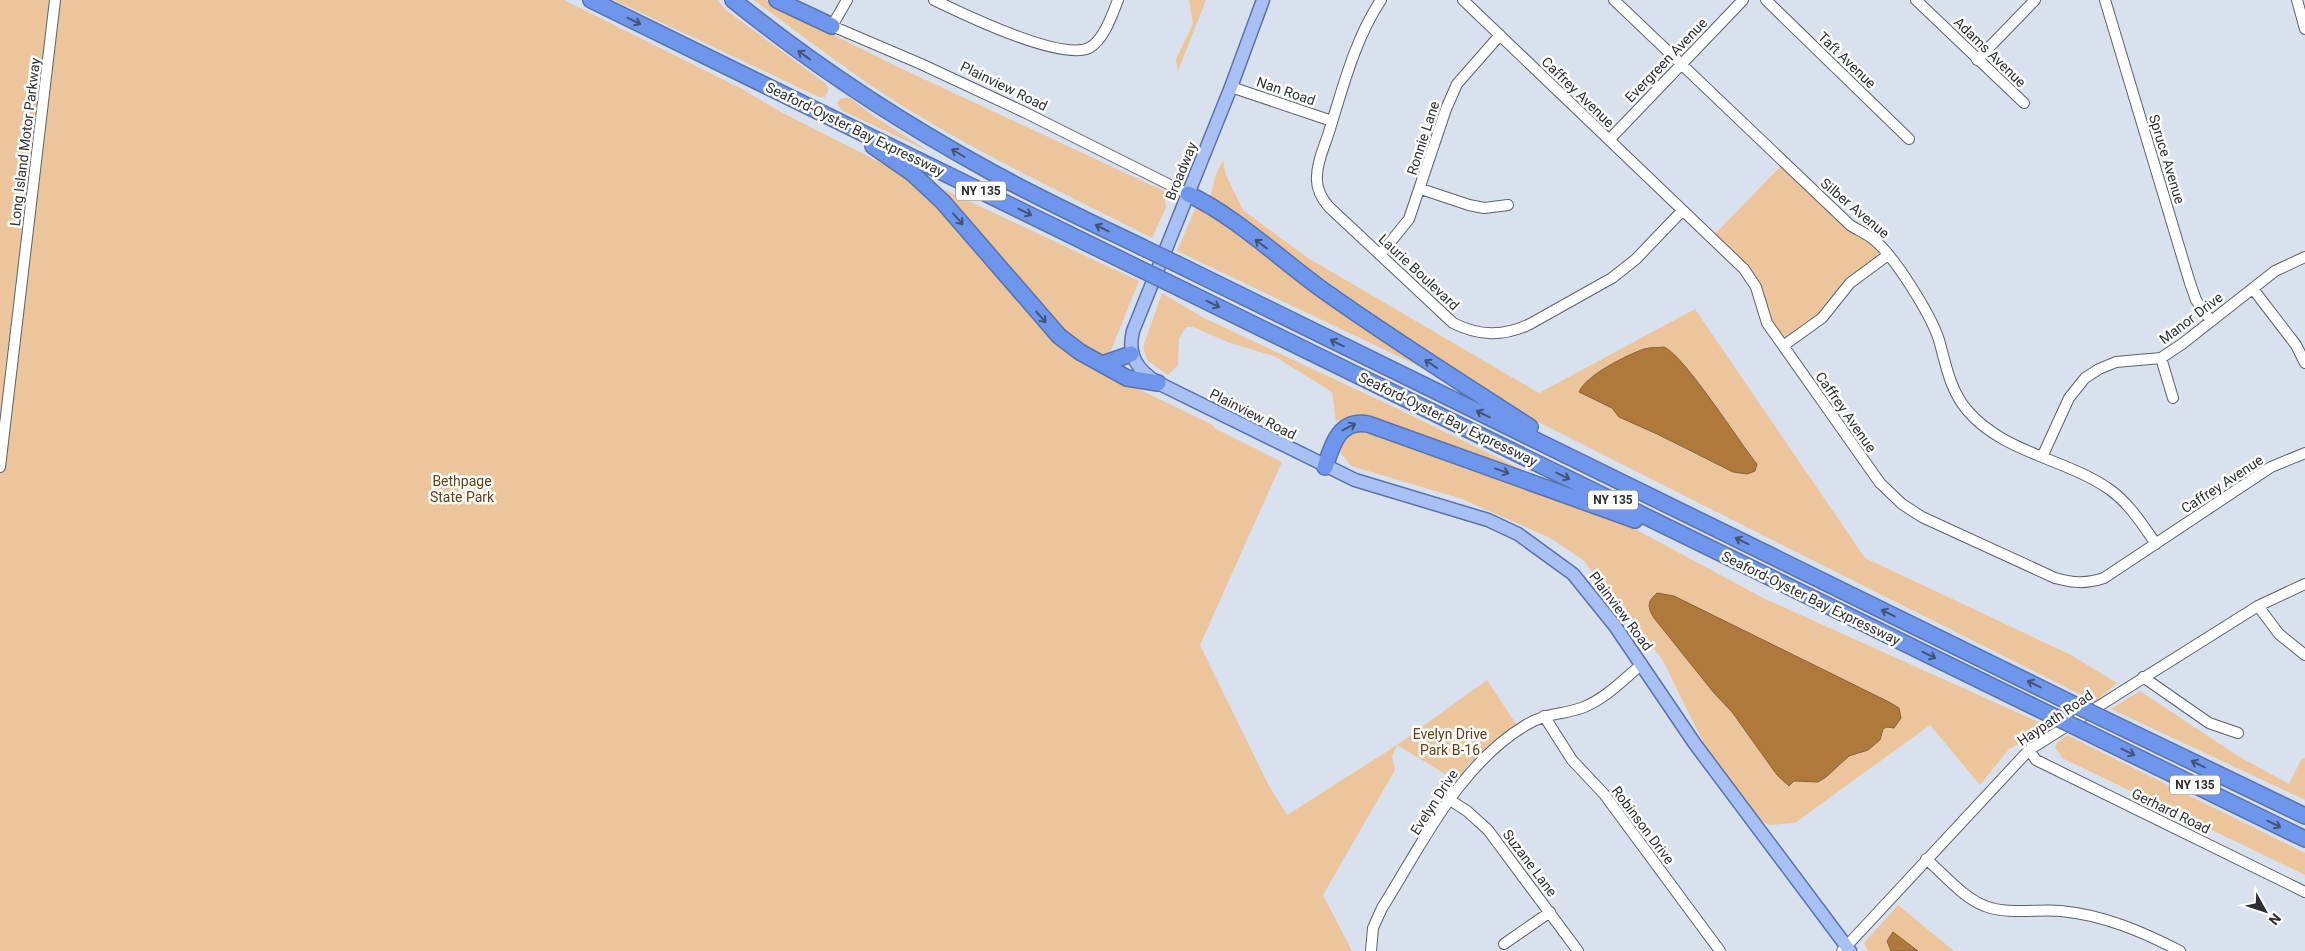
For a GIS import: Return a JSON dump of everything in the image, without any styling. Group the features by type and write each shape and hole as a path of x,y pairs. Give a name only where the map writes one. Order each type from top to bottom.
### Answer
{"highway":[{"name":"Seaford-Oyster Bay Expressway","path":"590,0 2305,839"},
{"name":"Seaford-Oyster Bay Expressway","path":"733,0 825,70 901,120 988,170 2077,706 2305,816"},
{"path":"777,0 832,26"},
{"path":"824,114 924,183 954,214 1050,328 1080,352 1127,378 1158,383"},
{"path":"1188,194 1210,205 1345,306 1481,397 1590,466"},
{"path":"1102,364 1131,354"},
{"path":"1325,467 1335,438 1343,429 1362,423 1375,425 1702,544"}],"main road":[{"name":"Broadway","path":"1131,354 1130,342 1133,331 1231,87 1263,0"},
{"name":"Plainview Road","path":"1131,354 1140,370 1158,383 1325,467 1355,480 1488,520 1518,534 1573,574 1599,604 1642,664 1695,744 1846,949"}],"street":[{"name":"Long Island Motor Parkway","path":"0,467 55,0"},
{"path":"832,26 847,0"},
{"path":"934,0 993,27 1070,50 1084,49 1097,42 1118,0"},
{"name":"Laurie Boulevard","path":"1380,0 1369,18 1357,45 1332,121 1318,168 1319,192 1329,207 1453,323 1477,333 1506,333 1530,324 1612,278 1636,259 1682,211"},
{"name":"Caffrey Avenue","path":"1463,0 1753,280 1767,323 1880,483 1902,504 1922,517 2055,578 2075,584 2104,578 2272,467 2305,453"},
{"name":"Silber Avenue","path":"1614,0 1850,226 1874,239 1888,255 1929,316 1938,339 1946,373 1958,398 1977,422 1996,436 2108,489 2131,510 2156,544"},
{"name":"Evergreen Avenue","path":"1609,140 1743,0"},
{"name":"Taft Avenue","path":"1766,0 1909,139"},
{"name":"Adams Avenue","path":"1916,0 2024,103"},
{"path":"1977,60 2035,0"},
{"name":"Spruce Avenue","path":"2105,0 2190,283 2196,300 2211,322"},
{"path":"2297,0 2305,29"},
{"name":"Plainview Road","path":"832,26 921,64 1024,112 1188,194"},
{"name":"Ronnie Lane","path":"1380,255 1409,219 1446,110 1457,84 1500,35"},
{"name":"Nan Road","path":"1231,87 1332,121"},
{"path":"1421,188 1469,205 1484,208 1508,205"},
{"path":"1783,346 1822,318 1850,283 1888,255"},
{"name":"Manor Drive","path":"2042,457 2069,398 2085,378 2099,369 2116,362 2160,358 2211,322 2275,270 2305,257"},
{"path":"2253,289 2296,345 2305,363"},
{"path":"2160,358 2173,398"},
{"name":"Haypath Road","path":"1846,949 1926,859 2028,750 2258,606 2305,584"},
{"path":"2258,606 2279,634 2305,655"},
{"name":"Evelyn Drive","path":"1371,951 1373,928 1382,908 1464,778 1482,759 1526,725 1544,716 1586,706 1609,692 1642,664"},
{"path":"2143,677 2209,723 2238,733"},
{"name":"Robinson Drive","path":"1544,716 1572,760 1604,794 1720,951"},
{"name":"Gerhard Road","path":"2028,750 2036,760 2305,892"},
{"name":"Suzane Lane","path":"1450,800 1467,810 1488,830 1578,951"},
{"path":"1926,859 1971,899 1985,906 1999,910 2044,910 2087,915 2121,924 2180,951"},
{"path":"1504,944 1550,912"}],"green space":[{"name":"Bethpage State Park","path":"0,0 564,0 742,89 783,113 901,173 930,196 1045,333 1068,352 1105,373 1213,425 1214,428 1282,462 1200,645 1268,784 1287,815 1397,745 1392,757 1395,770 1323,895 1352,951 0,951"},
{"path":"614,0 717,0 726,10 826,84 829,89 825,97 819,97"},
{"path":"754,0 765,0 821,26 837,37 896,66 1164,191 1166,208 1152,238 997,160 936,126 829,56"},
{"path":"1189,0 1206,0 1178,71 1176,59 1193,24"},
{"path":"850,98 872,115 930,152 841,110 837,103 840,99"},
{"path":"1223,160 1226,175 1243,210 1308,258 1539,393 1695,309 1865,558 2071,655 2117,683 2095,702 1496,401 1210,198 1216,174","holes":["1664,347 1696,380 1757,464 1696,455 1657,434 1619,417 1612,408 1597,400 1589,378 1645,349"]},
{"path":"1784,163 1888,255 1869,268 1831,308 1783,346 1767,323 1756,287 1711,238"},
{"path":"945,190 1139,281 1110,353 1105,359 1089,351 1061,328 942,191"},
{"path":"1197,204 1218,217 1266,257 1295,278 1429,368 1429,371 1177,251"},
{"path":"1162,293 1204,318 1537,477 1372,417 1357,417 1336,421 1332,392 1274,356 1230,343 1193,327 1186,327 1179,339 1178,365 1168,375 1148,361 1143,347"},
{"path":"1368,431 1469,470 1552,495 1622,522 1765,599 2052,728 2009,749 1980,785 1930,725 1795,823 1770,825 1763,822 1711,758 1662,659 1583,560 1550,538 1462,499 1351,466 1338,449 1340,444 1346,437","holes":["1674,596 1899,708 1887,727 1859,754 1849,756 1826,777 1818,782 1794,781 1766,760 1732,712 1714,693 1648,608 1652,597"]},
{"name":"Evelyn Drive Park B-16","path":"1487,680 1518,727 1469,764 1457,781 1397,745"},
{"path":"2140,691 2238,756 2289,784 2301,760 2305,758 2305,800 2111,709"},
{"path":"2067,735 2305,853 2305,875 2062,758 2055,747"},
{"path":"1898,905 1954,951 1868,951 1864,943"}],"shaded area":[{"path":"1664,347 1673,353 1711,400 1757,464 1755,471 1747,474 1733,472 1619,417 1612,408 1579,392 1590,379 1618,361 1644,349"},
{"path":"1657,593 1674,596 1889,702 1899,708 1901,718 1894,728 1887,727 1883,729 1880,740 1868,750 1849,756 1818,782 1794,781 1789,786 1777,775 1732,712 1714,693 1654,618 1649,605 1651,599"},
{"path":"1893,932 1918,951 1891,951 1887,941"}]}
